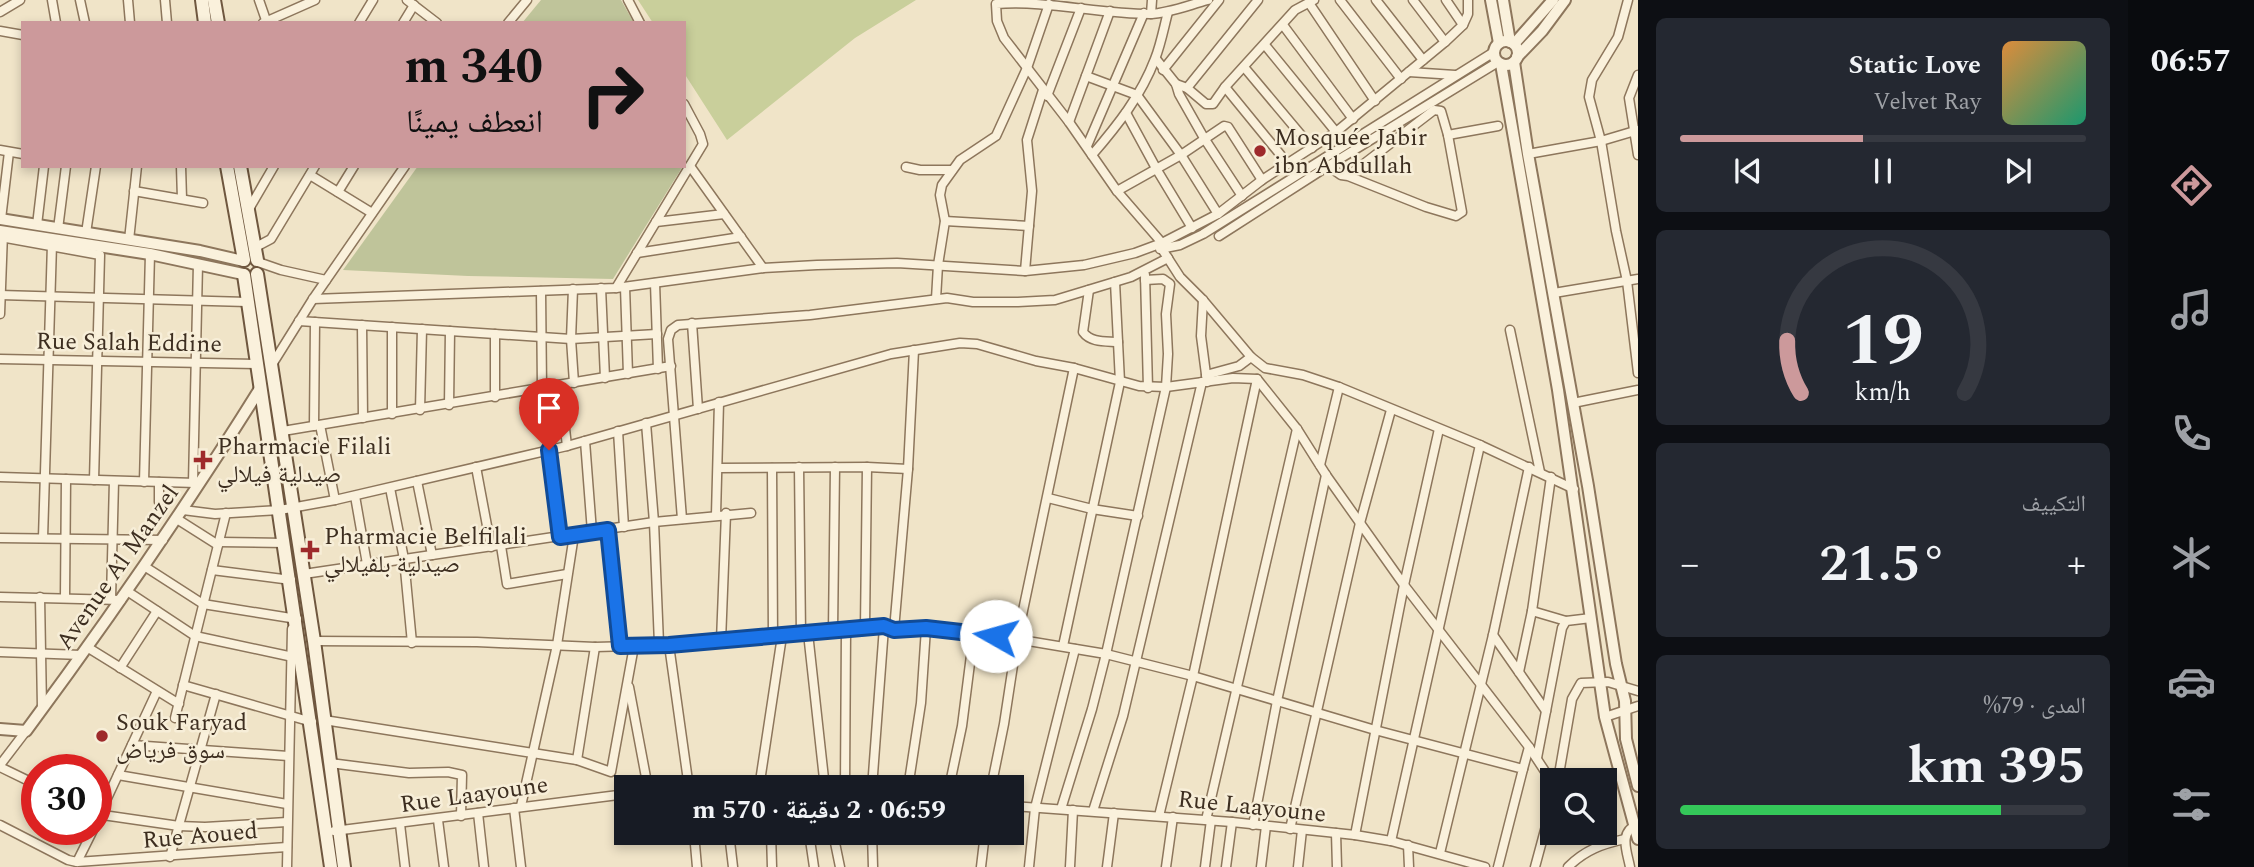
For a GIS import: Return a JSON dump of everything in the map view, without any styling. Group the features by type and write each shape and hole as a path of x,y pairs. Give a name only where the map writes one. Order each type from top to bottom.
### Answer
{"main road":[{"path":"202,0 205,21"},
{"path":"214,0 218,21"},
{"path":"227,168 272,363 283,431 287,509 285,543 294,600 296,658 330,763 333,831 331,867"},
{"path":"240,168 248,211 251,265 247,302 261,387 304,574 314,641 318,721 333,831 344,867"}],"street":[{"path":"0,12 20,0"},
{"path":"52,0 55,21"},
{"path":"80,0 85,21"},
{"path":"128,0 130,21"},
{"path":"165,0 167,21"},
{"path":"259,0 266,21"},
{"path":"268,21 315,0"},
{"path":"360,21 373,0"},
{"path":"510,21 527,0"},
{"path":"628,0 639,21"},
{"path":"1087,146 1152,0"},
{"path":"1208,0 1168,12 1148,13 1110,12 1022,1 996,4 997,21 1004,38 1087,146 1117,191 1162,246 1181,277 1251,357 1265,368 1303,375 1339,387 1480,445 1574,489"},
{"path":"1163,70 1219,0"},
{"path":"1187,88 1258,0"},
{"path":"1340,0 1401,79"},
{"path":"1376,0 1423,60"},
{"path":"1413,0 1445,42"},
{"path":"1446,0 1463,25"},
{"path":"1162,246 1218,214 1262,180 1336,132 1375,101 1463,25 1468,14 1468,0"},
{"path":"1491,0 1503,51 1574,489 1605,717 1638,839"},
{"path":"1503,0 1503,51 1508,65 1542,31 1565,0"},
{"path":"1219,236 1503,51 1553,0"},
{"path":"1629,0 1618,37 1589,88 1590,108 1601,141 1616,231 1628,281 1638,373"},
{"path":"1176,84 1187,88 1206,104 1213,104 1225,87 1295,10 1308,1 1375,101"},
{"path":"404,21 410,3 434,21"},
{"path":"936,299 945,221 940,195 942,185 967,155 996,136 1027,68 1049,4"},
{"path":"1025,271 1032,191 1027,140 1082,8"},
{"path":"1069,122 1110,12"},
{"path":"1092,155 1137,95 1156,58 1168,12"},
{"path":"1283,25 1353,118"},
{"path":"0,32 21,35"},
{"path":"1265,45 1336,132"},
{"path":"313,299 620,287 763,268 897,263 1025,271 1084,265 1152,247 1180,245 1203,234 1455,75 1503,51 1517,49 1528,154 1626,710 1626,739 1638,786"},
{"path":"1156,58 1176,84 1179,94 1242,196"},
{"path":"1244,67 1312,148"},
{"path":"1409,72 1455,75"},
{"path":"1638,75 1629,94 1638,155"},
{"path":"1086,76 1137,95 1218,214"},
{"path":"1225,87 1289,164"},
{"path":"628,374 627,336 620,287 637,253 703,144 703,139 686,108"},
{"path":"1328,166 1334,171 1426,207 1456,216 1462,212 1443,114 1434,110 1348,176"},
{"path":"1126,113 1192,228"},
{"path":"1117,191 1181,156 1224,126 1228,127 1262,180"},
{"path":"1448,135 1498,126"},
{"path":"1528,154 1601,141 1636,131"},
{"path":"0,314 4,151"},
{"path":"690,166 763,268"},
{"path":"906,167 952,170"},
{"path":"37,225 44,168"},
{"path":"43,538 47,359 54,238 66,168"},
{"path":"86,233 96,168"},
{"path":"129,240 137,168"},
{"path":"181,168 182,199"},
{"path":"248,211 273,168"},
{"path":"251,265 271,239 314,168"},
{"path":"338,192 354,168"},
{"path":"272,363 401,168"},
{"path":"310,175 372,213"},
{"path":"134,191 203,203"},
{"path":"656,222 724,214"},
{"path":"945,221 1028,226"},
{"path":"1,229 37,225 54,238 100,255 94,480"},
{"path":"1,229 198,264 251,265"},
{"path":"54,238 86,233 200,251 251,265 326,280"},
{"path":"637,253 741,237"},
{"path":"144,482 150,254"},
{"path":"682,519 669,333 678,325 810,315 936,299 1018,302 1055,299 1115,282 1168,258"},
{"path":"0,477 197,483 195,362 198,264"},
{"path":"1145,270 1149,388"},
{"path":"1061,809 1093,709 1107,654 1166,387 1166,314 1170,284 1181,277"},
{"path":"1145,280 1163,279 1170,284"},
{"path":"1554,293 1638,279"},
{"path":"1063,646 1120,382 1115,282"},
{"path":"655,283 659,369"},
{"path":"601,288 605,378"},
{"path":"573,289 571,339 574,383"},
{"path":"541,290 542,389"},
{"path":"1089,290 1083,332 1088,338 1118,342"},
{"path":"0,295 247,302"},
{"path":"1093,811 1123,716 1205,380 1201,336 1203,300"},
{"path":"299,321 571,339 657,334"},
{"path":"315,322 317,426 335,500"},
{"path":"692,323 698,409"},
{"path":"362,325 363,418"},
{"path":"392,327 392,414"},
{"path":"421,410 422,329"},
{"path":"1510,330 1540,472"},
{"path":"449,405 450,331"},
{"path":"495,334 495,397"},
{"path":"180,515 287,509 355,496 567,446 914,349 960,343 977,344 1149,388 1205,380 1257,379"},
{"path":"894,630 908,469 914,349"},
{"path":"1205,380 1239,366 1251,357"},
{"name":"Rue Salah Eddine","path":"0,359 257,364"},
{"path":"283,431 671,366"},
{"path":"994,775 1017,639 1074,368"},
{"path":"1257,379 1297,429 1326,475 1404,585 1543,768"},
{"path":"1159,816 1193,676 1257,379"},
{"path":"560,386 567,446"},
{"name":"Avenue Al Manzel","path":"0,766 163,540 197,483 261,387"},
{"path":"1320,465 1339,387"},
{"path":"1573,403 1638,390"},
{"path":"716,515 719,402"},
{"path":"1290,829 1360,523 1391,410"},
{"path":"646,423 654,522 659,644"},
{"path":"1205,867 1209,820 1297,429"},
{"path":"1355,835 1404,585 1439,429"},
{"path":"618,431 624,527"},
{"path":"585,441 592,532"},
{"path":"1391,841 1480,445"},
{"path":"549,450 560,537"},
{"path":"476,467 507,583 567,574"},
{"path":"799,467 804,634 823,775"},
{"path":"833,631 835,467"},
{"path":"865,627 867,467"},
{"path":"1440,853 1493,635 1529,467"},
{"path":"718,468 908,469"},
{"path":"761,775 777,636 772,468"},
{"path":"1253,825 1326,475"},
{"path":"1519,672 1532,611 1551,477"},
{"path":"65,598 66,479"},
{"path":"114,481 112,539 120,597"},
{"path":"417,481 432,555"},
{"path":"159,482 159,502"},
{"path":"390,488 404,559 412,643"},
{"path":"355,496 367,564"},
{"path":"1048,498 1092,509 1138,516"},
{"path":"175,718 226,513"},
{"path":"721,641 726,513"},
{"path":"304,574 654,522 726,513 751,513"},
{"path":"180,515 218,544 285,543"},
{"path":"608,530 620,646"},
{"path":"521,867 518,807 557,645 574,535"},
{"path":"0,538 163,540"},
{"path":"144,566 203,604 294,619"},
{"path":"212,570 291,580"},
{"path":"0,597 120,597 157,611 195,636 296,658 289,715 287,867"},
{"path":"40,597 42,708"},
{"path":"120,668 157,611"},
{"path":"1532,611 1566,621 1591,618"},
{"path":"1536,758 1562,628 1566,621"},
{"path":"873,775 884,626"},
{"path":"314,641 595,648 669,645 884,626 894,630 926,628 974,632 1107,654 1524,769"},
{"path":"910,775 921,703 926,628"},
{"path":"845,775 846,630"},
{"path":"952,775 962,726 974,632"},
{"path":"1493,635 1546,711"},
{"path":"669,645 687,775"},
{"path":"183,685 318,721 532,752 577,760 608,772 612,770 634,646"},
{"path":"577,760 595,648"},
{"path":"1029,867 1035,808 1076,649"},
{"path":"0,652 84,651 120,668 178,704"},
{"path":"628,681 646,775"},
{"path":"1560,768 1572,699 1581,682 1599,681 1638,691"},
{"path":"112,787 157,691"},
{"path":"170,857 216,694"},
{"path":"1605,717 1638,706"},
{"path":"0,729 26,731"},
{"path":"132,745 288,756"},
{"path":"1498,867 1529,747"},
{"path":"330,763 410,773 448,772 463,775 461,816"},
{"path":"0,766 21,777"},
{"path":"118,775 287,804"},
{"name":"Rue Laayoune","path":"333,831 438,820 614,795"},
{"name":"Rue Laayoune","path":"1024,807 1209,820 1355,835 1408,845 1440,853 1454,862 1485,867"},
{"path":"1070,867 1073,810"},
{"path":"478,813 484,867"},
{"path":"1107,867 1114,813"},
{"path":"1166,867 1172,817"},
{"path":"112,819 205,827 287,822"},
{"path":"438,820 444,867"},
{"path":"1226,867 1232,822"},
{"path":"400,824 405,867"},
{"name":"Rue Aoued","path":"0,825 77,862 287,847"},
{"path":"1630,867 1625,839 1628,831 1636,825"},
{"path":"1261,867 1266,826"},
{"path":"1298,867 1302,830"},
{"path":"1336,834 1337,867"},
{"path":"1568,867 1587,851 1625,839"},
{"path":"77,862 86,845"},
{"path":"695,845 697,867"},
{"path":"730,845 733,867"},
{"path":"771,845 772,867"},
{"path":"811,845 814,867"},
{"path":"835,845 840,867"},
{"path":"872,845 873,867"},
{"path":"981,867 984,845"},
{"path":"1408,845 1409,867"},
{"path":"1535,867 1541,845"}],"green space":[{"path":"541,0 621,0 633,21 524,21"},
{"path":"638,0 916,0 855,38 727,140 686,76 686,21 652,21"},
{"path":"417,168 682,168 613,279 343,270"}],"place":[{"name":"Mosquée Jabir ibn Abdullah","path":"1260,151"},
{"name":"Pharmacie Filali صيدلية فيلالي","path":"203,460"},
{"name":"Pharmacie Belfilali صيدلية بلفيلالي","path":"310,550"},
{"name":"Souk Faryad سوق فرياض","path":"102,736"}],"route":[{"path":"549,450 560,537 608,530 620,646 669,645 884,626 894,630 926,628 996,636"}]}
